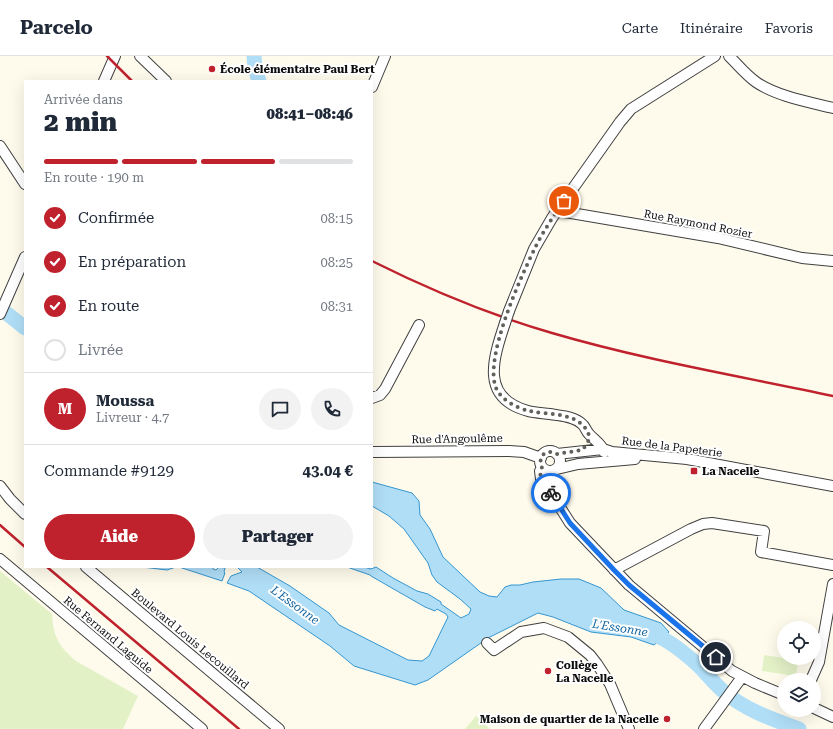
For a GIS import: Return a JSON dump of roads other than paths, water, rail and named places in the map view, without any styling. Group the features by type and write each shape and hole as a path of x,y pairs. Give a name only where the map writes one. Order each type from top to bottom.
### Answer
{"street":[{"path":"104,80 115,56"},
{"path":"140,56 165,80"},
{"path":"373,85 385,56"},
{"path":"541,463 547,471 553,471 578,464 601,461 605,455 603,449 582,424 575,419 529,411 517,407 499,393 494,381 499,338 534,249 559,209 628,112 715,56"},
{"path":"729,56 749,77 757,83 785,95 833,108"},
{"path":"0,146 24,182"},
{"name":"Rue Raymond Rozier","path":"559,209 564,212 718,238 802,258 833,261"},
{"path":"0,314 24,259"},
{"path":"373,398 380,395 385,389 419,325"},
{"path":"582,450 589,442 589,434"},
{"path":"603,449 582,450 557,454 548,451 541,463 541,479 570,523 629,585 732,671 742,677 777,692"},
{"name":"Rue de la Papeterie","path":"603,449 612,452 701,461 833,486"},
{"name":"Rue d'Angoulême","path":"373,452 509,450 524,452 541,463"},
{"path":"551,493 551,486 557,469 560,466 560,459 557,454"},
{"name":"Rue de la Papeterie","path":"601,461 639,459 673,462 833,491"},
{"path":"0,486 24,513"},
{"path":"614,570 683,534 708,523 764,531 761,552 833,565"},
{"name":"Rue Fernand Laguide","path":"0,559 202,729"},
{"name":"Boulevard Louis Lecouillard","path":"87,568 279,729"},
{"path":"814,673 819,662 833,584"},
{"path":"487,643 494,650 521,632 544,628 568,637 597,664 610,684 629,729"},
{"path":"704,729 742,677"},
{"path":"821,711 833,717"}],"water":[{"path":"373,482 412,493 419,501 420,515 430,529 443,557 480,592 489,596 497,597 505,587 511,585 561,579 579,579 601,588 624,610 661,623 669,632 654,645 631,637 591,632 553,617 538,613 488,638 428,680 415,685 354,666 330,646 249,591 227,583 231,576 242,572 238,568 259,568 290,586 329,613 339,625 408,660 422,661 429,656 448,617 446,614 437,609 435,611 425,607 370,575 350,568 371,569 376,567 417,591 428,594 461,618 469,614 471,609 437,582 432,575 428,563 404,529 389,516 373,507"},
{"path":"150,568 173,568 167,570"},
{"path":"182,568 213,568 216,570 218,568 225,568 222,581"}],"waterway":[{"name":"L'Essonne","path":"254,56 255,68 259,80"},
{"name":"L'Essonne","path":"0,308 24,327"},
{"name":"L'Essonne","path":"643,631 658,636 679,649 697,664 716,685 740,704 779,722 799,729"}],"railway":[{"path":"107,56 131,80"},
{"path":"373,261 460,301 552,333 657,360 833,396"},
{"path":"0,525 24,546"},
{"path":"48,568 239,729"}],"place":[{"name":"École élémentaire Paul Bert","path":"212,69"},
{"name":"La Nacelle","path":"694,471"},
{"name":"Collège La Nacelle","path":"548,671"},
{"name":"Maison de quartier de la Nacelle","path":"667,719"}]}
